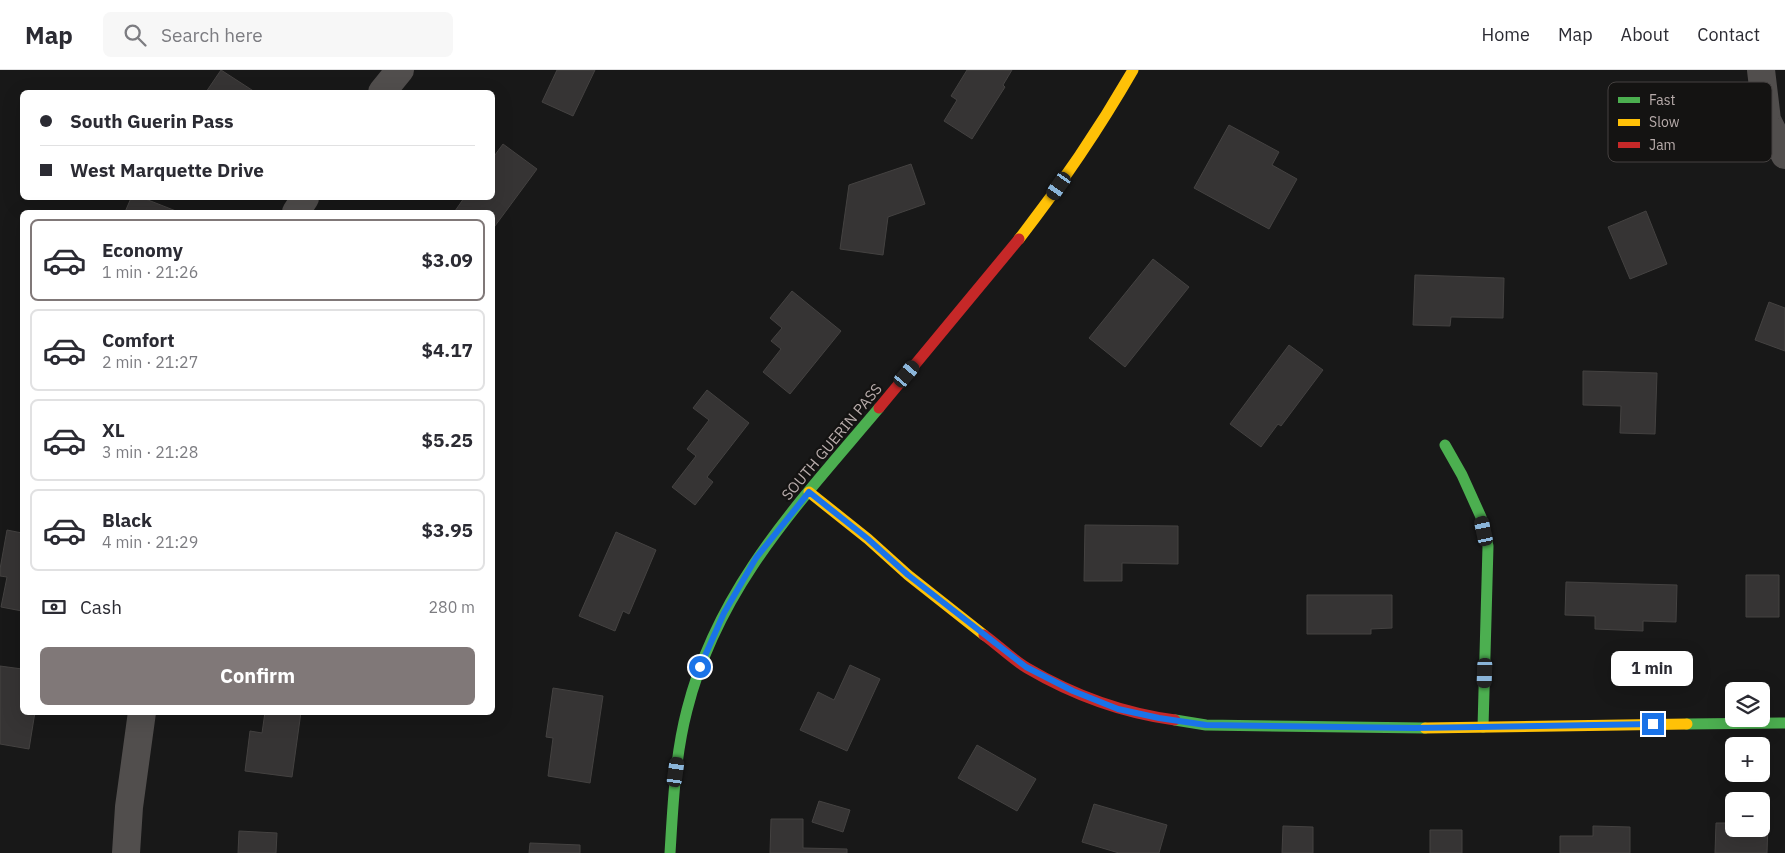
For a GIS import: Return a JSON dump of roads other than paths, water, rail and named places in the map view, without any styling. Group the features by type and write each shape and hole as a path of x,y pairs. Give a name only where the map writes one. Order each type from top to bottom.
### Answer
{"street":[{"name":"SOUTH GUERIN PASS","path":"670,853 674,788 682,725 700,667 724,613 756,558 1005,257 1050,199 1115,103 1133,70"},
{"path":"1772,130 1785,155"},
{"path":"1445,445 1462,475 1481,517 1488,546 1483,727"},
{"path":"809,492 868,539 908,575 1026,667 1073,691 1118,709 1159,718 1206,725 1415,728 1785,723"},
{"path":"126,853 129,808 142,715"}]}
